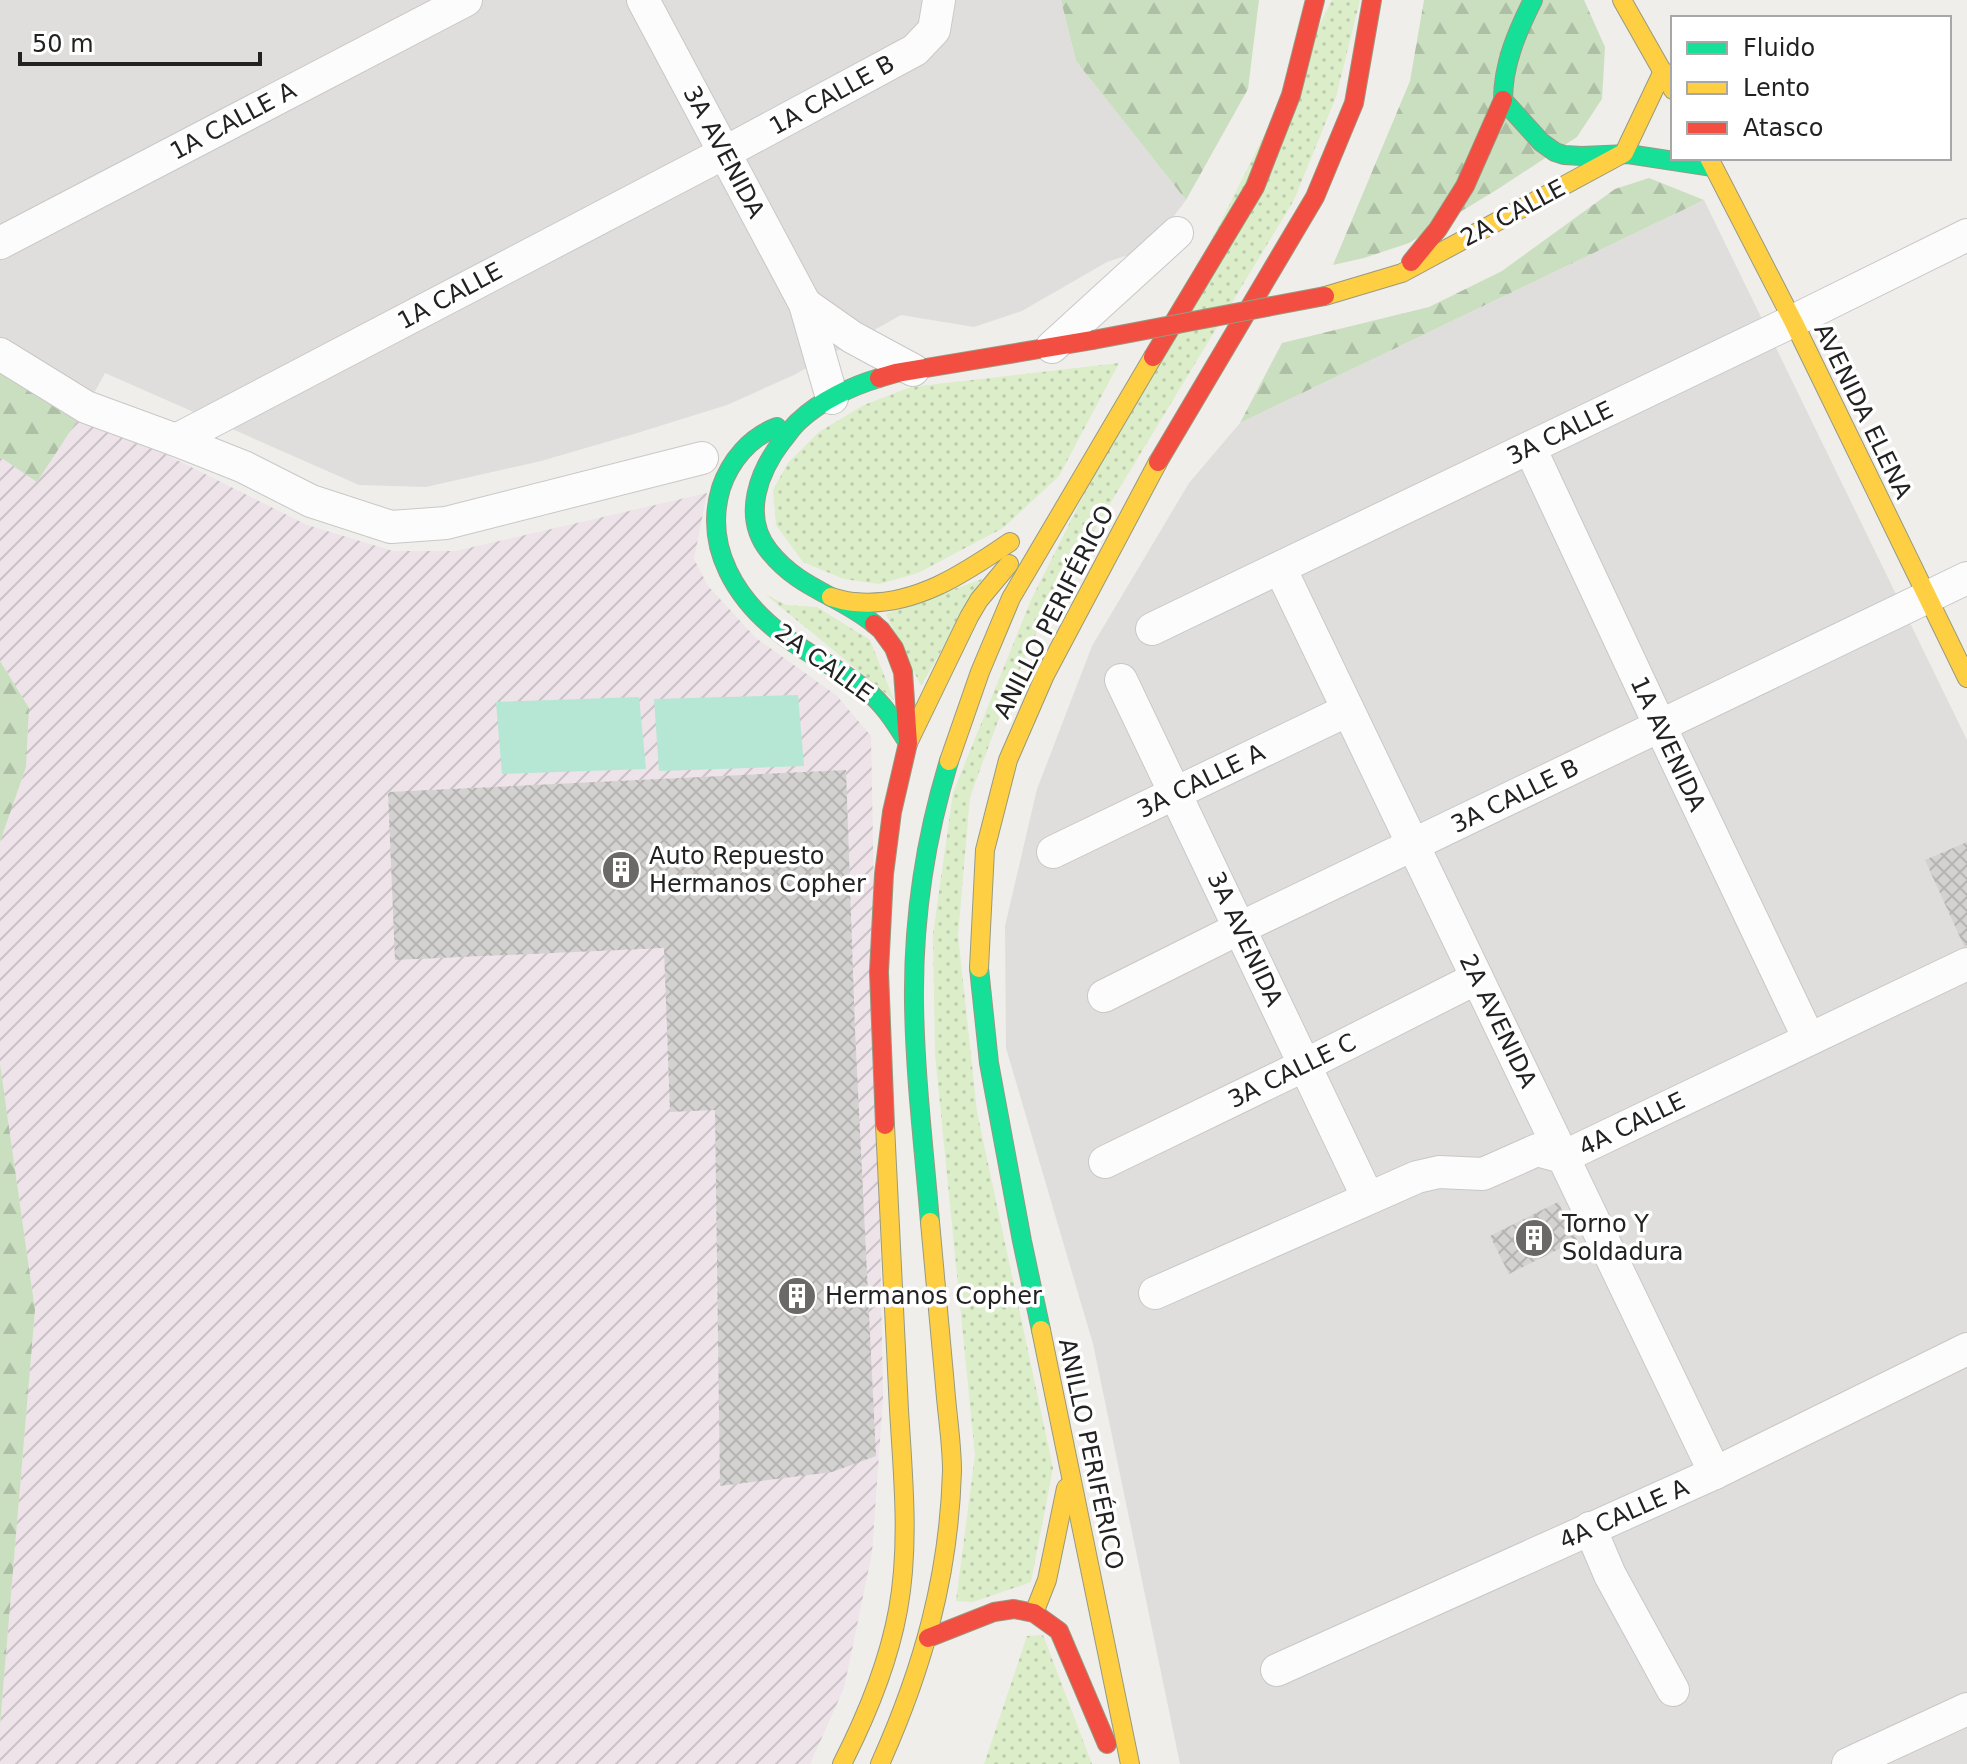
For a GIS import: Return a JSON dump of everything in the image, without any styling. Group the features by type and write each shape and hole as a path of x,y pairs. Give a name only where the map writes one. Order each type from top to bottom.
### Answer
{"main road":[{"name":"ANILLO PERIFÉRICO","path":"880,1764 928,1638 942,1579 949,1527 952,1467 919,1094 914,1002 917,923 939,794 980,672 1011,598 1255,187 1291,95 1315,0"},
{"name":"ANILLO PERIFÉRICO","path":"1130,1764 1022,1241 989,1063 979,964 985,850 1008,760 1045,675 1149,478 1315,197 1354,103 1372,0"},
{"path":"1503,100 1503,78 1519,28 1533,0"},
{"path":"1622,0 1671,86"},
{"path":"1624,153 1663,71"},
{"name":"AVENIDA ELENA","path":"1503,100 1553,152 1569,156 1624,153 1671,158"},
{"name":"2A CALLE","path":"1402,273 1438,229 1465,186 1503,100"},
{"name":"2A CALLE","path":"908,743 892,718 867,691 765,620 726,570 715,531 718,494 735,459 764,431 798,421 856,385 878,378 1325,296 1402,273 1624,153"},
{"name":"AVENIDA ELENA","path":"1691,160 1711,162 1793,321 1967,678"},
{"name":"2A CALLE","path":"798,421 764,468 756,493 755,523 759,535 787,571 881,630 899,659 903,672 908,743"},
{"path":"831,597 848,603 879,603 919,593 966,571 994,553 1074,490"},
{"path":"842,1764 878,1685 899,1606 901,1579 903,1486 879,972 884,874 892,812 908,743 979,600 1074,490"},
{"path":"1034,1613 1047,1580 1070,1470"},
{"path":"928,1638 994,1612 1014,1609 1034,1613 1059,1631 1115,1764"}],"street":[{"name":"1A CALLE A","path":"0,243 466,0"},
{"name":"3A AVENIDA","path":"643,0 805,304 832,398"},
{"name":"1A CALLE B","path":"724,153 915,50 937,15"},
{"name":"1A CALLE","path":"176,440 724,153"},
{"path":"1052,347 1177,233"},
{"name":"3A CALLE","path":"1152,629 1967,235"},
{"name":"3A AVENIDA","path":"805,304 860,343 913,370"},
{"path":"0,354 86,407 244,467 311,501 391,527 446,523 702,458"},
{"name":"1A AVENIDA","path":"1530,448 1809,1039"},
{"name":"2A AVENIDA","path":"1280,568 1715,1473"},
{"path":"1927,598 1967,578"},
{"name":"3A CALLE B","path":"1104,996 1927,598"},
{"name":"3A AVENIDA","path":"1121,680 1368,1198"},
{"name":"3A CALLE A","path":"1053,852 1348,710"},
{"name":"4A CALLE","path":"1155,1293 1417,1177 1439,1172 1483,1174 1537,1150 1563,1157 1967,964"},
{"name":"3A CALLE C","path":"1105,1162 1477,978"},
{"name":"4A CALLE A","path":"1277,1670 1715,1473 1967,1349"},
{"path":"1590,1528 1610,1575 1673,1690"},
{"path":"1848,1764 1967,1709"}],"shaded area":[{"path":"0,0 1061,0 1076,61 1186,200 1150,248 1107,262 1022,311 974,327 901,315 794,375 727,405 541,461 426,487 359,485 105,373 88,404 0,352"},
{"path":"1704,200 1967,740 1967,1764 1180,1764 1093,1344 1006,1048 1005,926 1037,789 1092,646 1189,483 1240,423"},
{"path":"88,404 155,449 307,525 393,551 456,551 707,493 694,559 708,586 756,638 836,695 871,736 883,1398 872,1553 844,1688 810,1764 0,1764 0,1725 35,1310 0,1064 0,842 26,767 29,708 0,661 0,457 37,481"}],"green space":[{"path":"1061,0 1259,0 1248,89 1186,200 1076,61"},
{"path":"1332,0 1360,0 1336,97 1294,200 1050,603 1002,710 970,797 958,935 977,1112 1053,1468 1031,1582 973,1602 956,1601 975,1455 935,1054 933,934 953,793 1031,600"},
{"path":"1424,0 1584,0 1605,47 1602,99 1577,137 1498,189 1409,243 1333,265 1410,81"},
{"path":"1649,178 1704,200 1240,423 1282,343 1429,307 1502,271 1615,189"},
{"path":"0,352 88,404 37,482 0,457"},
{"path":"1119,363 1059,476 1003,528 918,573 879,584 844,579 803,562 776,525 773,490 788,463 819,432 864,405 911,387"},
{"path":"982,579 921,686 886,614"},
{"path":"765,594 786,605 817,607 870,640 894,700"},
{"path":"0,661 29,708 26,767 0,842"},
{"path":"798,695 804,766 659,771 654,699"},
{"path":"639,697 646,769 502,774 496,702"},
{"path":"0,1064 35,1310 0,1725"},
{"path":"1043,1635 1092,1764 984,1764 1027,1636"}],"building":[{"name":"Auto Repuesto Hermanos Copher","path":"846,770 876,1456 832,1472 720,1486 715,1110 670,1112 664,948 395,960 388,792"},
{"path":"1967,842 1967,945 1964,946 1925,860"},
{"name":"Torno Y Soldadura","path":"1558,1202 1577,1240 1509,1274 1490,1236"}],"traffic: fast":[{"path":"1533,0 1512,48 1505,74 1503,100 1541,142 1564,155 1628,154 1713,167"},
{"path":"874,624 806,583 781,564 761,537 755,509 756,494 767,466 795,425 826,401 879,378"},
{"path":"777,427 758,437 742,451 721,488 717,532 728,571 739,590 767,622 872,696 908,743"},
{"path":"930,1222 916,1057 914,972 922,880 933,820 949,761"},
{"path":"979,968 989,1063 1041,1330"}],"traffic: slow":[{"path":"1622,0 1671,86"},
{"path":"1325,296 1402,273 1624,153 1663,71"},
{"path":"1710,160 1793,321 1967,678"},
{"path":"949,761 980,672 1011,598 1153,357"},
{"path":"979,968 985,850 1008,760 1045,675 1158,462"},
{"path":"831,597 852,602 876,602 918,594 956,576 1010,542"},
{"path":"908,743 969,617 1009,564"},
{"path":"842,1764 868,1708 889,1650 904,1561 904,1485 885,1125"},
{"path":"880,1764 909,1692 931,1621 946,1548 950,1510 951,1450 930,1222"},
{"path":"1041,1330 1130,1764"},
{"path":"1034,1613 1047,1580 1066,1488"}],"traffic: jam":[{"path":"1153,357 1255,187 1291,95 1315,0"},
{"path":"1158,462 1315,197 1354,103 1372,0"},
{"path":"1411,262 1438,229 1465,186 1503,100"},
{"path":"1093,340 1325,296"},
{"path":"879,378 1093,340"},
{"path":"874,624 894,648 903,672 908,743 892,812 884,874 879,972 885,1125"},
{"path":"928,1638 994,1612 1014,1609 1034,1613 1059,1631 1107,1744"}],"place":[{"name":"Auto Repuesto Hermanos Copher","path":"621,870"},
{"name":"Torno Y Soldadura","path":"1534,1238"},
{"name":"Hermanos Copher","path":"797,1296"}]}
